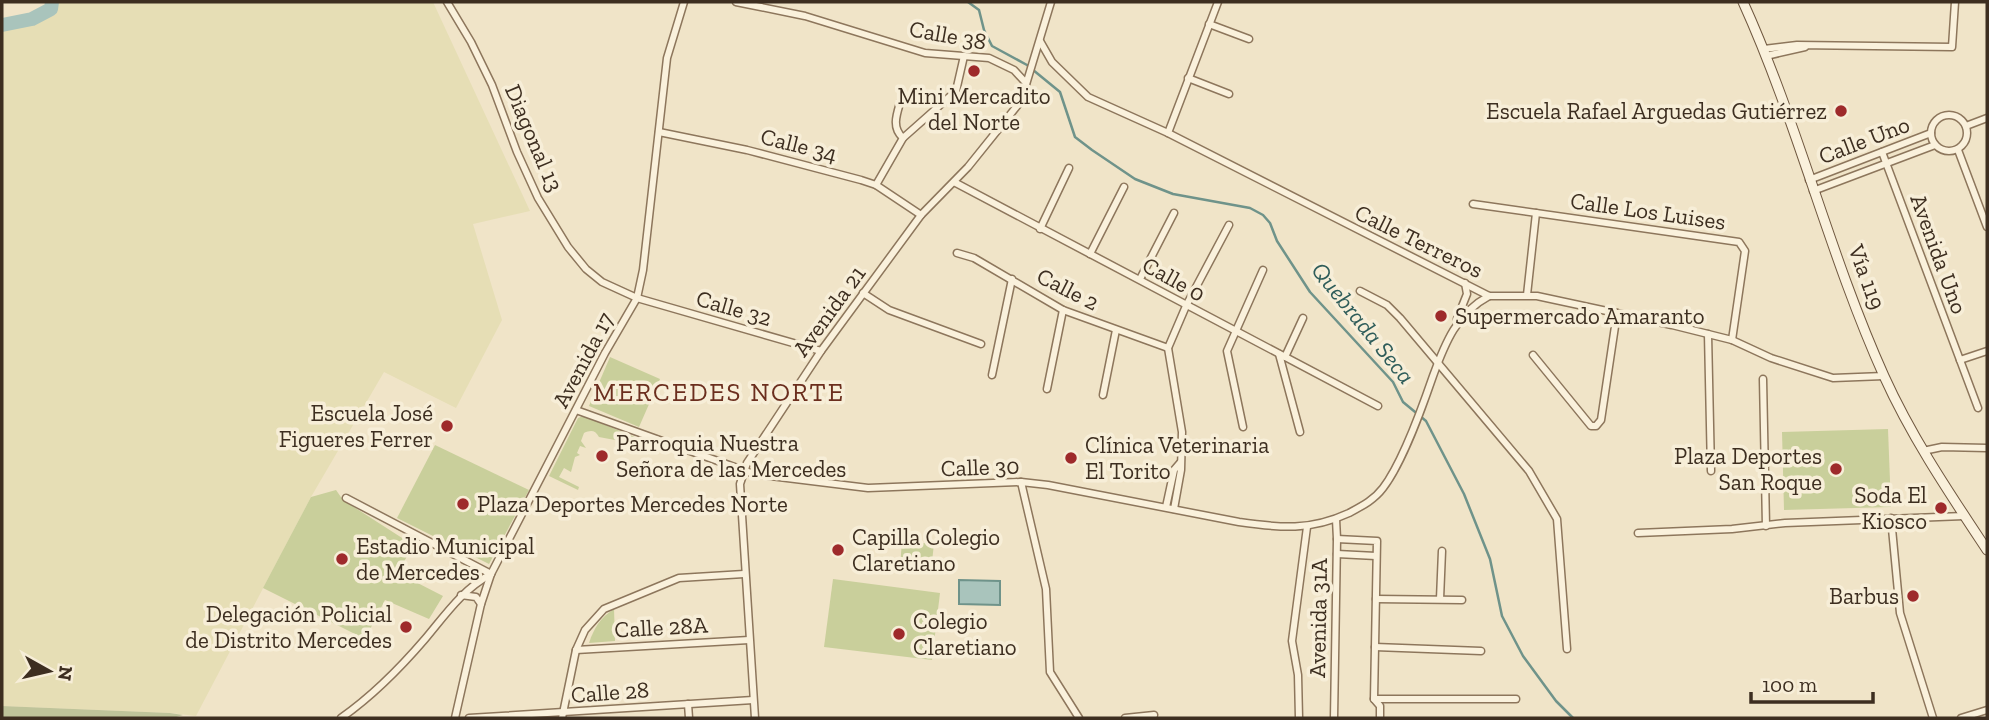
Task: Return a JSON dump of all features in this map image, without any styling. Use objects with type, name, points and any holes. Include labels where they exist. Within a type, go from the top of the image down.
[{"type":"main road","name":"Vía 119","points":[[1743,2],[1765,53],[1813,191],[1884,376],[1923,451],[1987,550]]},
{"type":"street","name":"Diagonal 13","points":[[447,2],[492,85],[517,152],[538,198],[568,247],[586,269],[602,282],[637,298]]},
{"type":"street","name":"Avenida 17","points":[[456,718],[481,604],[491,574],[637,298],[643,270],[667,58],[684,2]]},
{"type":"street","name":"Calle 38","points":[[736,2],[806,16],[925,53],[989,58],[1027,79]]},
{"type":"street","name":"Avenida 21","points":[[755,718],[744,574],[740,484],[743,472],[821,351],[921,215],[954,182],[1021,102],[1051,2]]},
{"type":"street","points":[[1168,133],[1218,2]]},
{"type":"street","points":[[1765,53],[1798,50],[1807,46],[1952,47],[1955,2]]},
{"type":"street","points":[[1209,24],[1249,39]]},
{"type":"street","name":"Calle Terreros","points":[[1040,41],[1052,62],[1088,97],[1168,133],[1489,296],[1527,295],[1708,334],[1732,340],[1771,358],[1833,379],[1884,376]]},
{"type":"street","points":[[876,186],[903,138],[918,128],[956,91],[964,56]]},
{"type":"street","points":[[1033,62],[1052,62]]},
{"type":"street","points":[[1188,78],[1229,94]]},
{"type":"street","points":[[900,103],[895,124],[898,134],[903,138]]},
{"type":"street","points":[[1948,115],[1959,118],[1966,126],[1965,142],[1958,149],[1946,151],[1935,145],[1931,133],[1934,123],[1948,115]]},
{"type":"street","points":[[1966,126],[1987,118]]},
{"type":"street","name":"Calle 34","points":[[659,132],[799,162],[876,186],[921,215]]},
{"type":"street","name":"Calle Uno","points":[[1809,180],[1931,133]]},
{"type":"street","name":"Calle Uno","points":[[1813,191],[1935,145]]},
{"type":"street","points":[[1958,149],[1987,227]]},
{"type":"street","name":"Avenida Uno","points":[[1882,152],[1978,408]]},
{"type":"street","points":[[1041,229],[1069,169]]},
{"type":"street","name":"Calle 0","points":[[954,182],[1378,406]]},
{"type":"street","points":[[1090,254],[1124,187]]},
{"type":"street","name":"Calle Los Luises","points":[[1473,204],[1739,242],[1745,251],[1732,340]]},
{"type":"street","points":[[1140,279],[1174,213]]},
{"type":"street","name":"Calle Los Luises","points":[[1527,295],[1536,213]]},
{"type":"street","points":[[1174,509],[1181,471],[1182,432],[1168,348],[1186,306],[1229,225]]},
{"type":"street","name":"Calle 2","points":[[957,253],[974,258],[1063,310],[1168,348]]},
{"type":"street","points":[[1243,427],[1227,351],[1263,271]]},
{"type":"street","points":[[992,375],[1012,279]]},
{"type":"street","points":[[1438,363],[1467,294],[1464,282]]},
{"type":"street","points":[[1360,291],[1387,305],[1438,363],[1529,471],[1557,519],[1567,649]]},
{"type":"street","points":[[863,293],[889,310],[981,344]]},
{"type":"street","points":[[1454,327],[1465,313],[1489,296]]},
{"type":"street","name":"Calle 32","points":[[637,298],[821,351]]},
{"type":"street","points":[[1047,388],[1063,310]]},
{"type":"street","points":[[1534,355],[1591,426],[1596,426],[1601,420],[1617,313]]},
{"type":"street","points":[[1300,432],[1282,355],[1303,318]]},
{"type":"street","points":[[1103,395],[1115,330]]},
{"type":"street","points":[[1708,334],[1711,471]]},
{"type":"street","points":[[1960,360],[1987,351]]},
{"type":"street","name":"Calle 30","points":[[576,410],[743,472],[868,488],[1021,482],[1267,526],[1307,527],[1336,519],[1363,506],[1382,489],[1422,410],[1438,363]]},
{"type":"street","points":[[1763,379],[1766,526]]},
{"type":"street","points":[[1923,451],[1942,447],[1987,448]]},
{"type":"street","points":[[1166,507],[1174,470],[1180,463]]},
{"type":"street","points":[[1021,482],[1046,589],[1050,672],[1079,718]]},
{"type":"street","points":[[341,718],[359,704],[424,640],[461,595],[491,574],[346,498]]},
{"type":"street","points":[[1638,533],[1964,516]]},
{"type":"street","points":[[1891,518],[1900,612],[1933,718]]},
{"type":"street","name":"Avenida 31A","points":[[1334,718],[1338,539],[1336,519]]},
{"type":"street","points":[[1299,718],[1298,675],[1292,641],[1307,527]]},
{"type":"street","points":[[1338,539],[1377,541],[1374,699],[1380,706],[1380,718]]},
{"type":"street","points":[[1440,599],[1441,551]]},
{"type":"street","points":[[1337,554],[1376,556]]},
{"type":"street","points":[[561,716],[576,650],[585,630],[596,616],[613,604],[679,578],[744,574]]},
{"type":"street","points":[[461,595],[476,597],[481,604]]},
{"type":"street","points":[[1376,599],[1462,600]]},
{"type":"street","name":"Calle 28A","points":[[576,650],[749,640]]},
{"type":"street","points":[[1375,647],[1481,651]]},
{"type":"street","points":[[1374,699],[1516,699]]},
{"type":"street","name":"Calle 28","points":[[469,718],[561,716],[754,700]]},
{"type":"street","points":[[688,704],[689,718]]},
{"type":"street","points":[[1961,718],[1987,710]]},
{"type":"street","points":[[1125,718],[1154,715]]},
{"type":"shaded area","points":[[58,2],[433,2],[530,211],[473,224],[502,320],[456,408],[384,372],[311,497],[196,716],[2,706],[2,30],[55,15]]},
{"type":"green space","points":[[610,357],[660,379],[639,427],[589,406]]},
{"type":"green space","points":[[583,416],[635,437],[630,447],[622,447],[620,441],[599,437],[593,431],[584,433],[581,441],[586,448],[580,446],[577,453],[580,455],[575,457],[571,472],[564,468],[559,477],[579,487],[578,490],[549,476],[578,418]]},
{"type":"green space","name":"Plaza Deportes San Roque","points":[[1888,429],[1891,507],[1784,510],[1782,432]]},
{"type":"green space","name":"Plaza Deportes Mercedes Norte","points":[[435,445],[529,490],[489,564],[397,518]]},
{"type":"green space","name":"Estadio Municipal de Mercedes","points":[[336,490],[343,500],[413,545],[398,573],[443,596],[429,619],[385,600],[365,639],[263,588],[311,497]]},
{"type":"green space","points":[[902,541],[934,544],[931,570],[900,567]]},
{"type":"green space","points":[[833,579],[940,593],[932,660],[824,647]]},
{"type":"green space","points":[[614,609],[615,641],[589,643],[598,624]]},
{"type":"green space","points":[[2,706],[183,715],[173,718],[2,718]]},
{"type":"water","points":[[959,580],[1000,581],[1000,605],[959,604]]},
{"type":"waterway","points":[[2,25],[32,19],[51,9],[52,2]]},
{"type":"waterway","name":"Quebrada Seca","points":[[968,2],[979,10],[992,46],[1027,65],[1060,92],[1075,137],[1092,150],[1135,179],[1173,194],[1250,208],[1263,215],[1270,223],[1277,241],[1310,292],[1393,382],[1403,402],[1426,421],[1464,494],[1490,559],[1502,616],[1523,656],[1556,701],[1573,718]]},
{"type":"place","name":"Mini Mercadito del Norte","points":[[974,71]]},
{"type":"place","name":"Escuela Rafael Arguedas Gutiérrez","points":[[1841,111]]},
{"type":"place","name":"Supermercado Amaranto","points":[[1441,316]]},
{"type":"place","name":"Escuela José Figueres Ferrer","points":[[447,426]]},
{"type":"place","name":"Parroquia Nuestra Señora de las Mercedes","points":[[602,456]]},
{"type":"place","name":"Clínica Veterinaria El Torito","points":[[1071,458]]},
{"type":"place","name":"Plaza Deportes San Roque","points":[[1836,469]]},
{"type":"place","name":"Plaza Deportes Mercedes Norte","points":[[463,504]]},
{"type":"place","name":"Soda El Kiosco","points":[[1941,508]]},
{"type":"place","name":"Capilla Colegio Claretiano","points":[[838,550]]},
{"type":"place","name":"Estadio Municipal de Mercedes","points":[[342,559]]},
{"type":"place","name":"Barbus","points":[[1913,596]]},
{"type":"place","name":"Delegación Policial de Distrito Mercedes","points":[[406,627]]},
{"type":"place","name":"Colegio Claretiano","points":[[899,634]]},
{"type":"district","name":"MERCEDES NORTE","points":[[719,392]]}]
